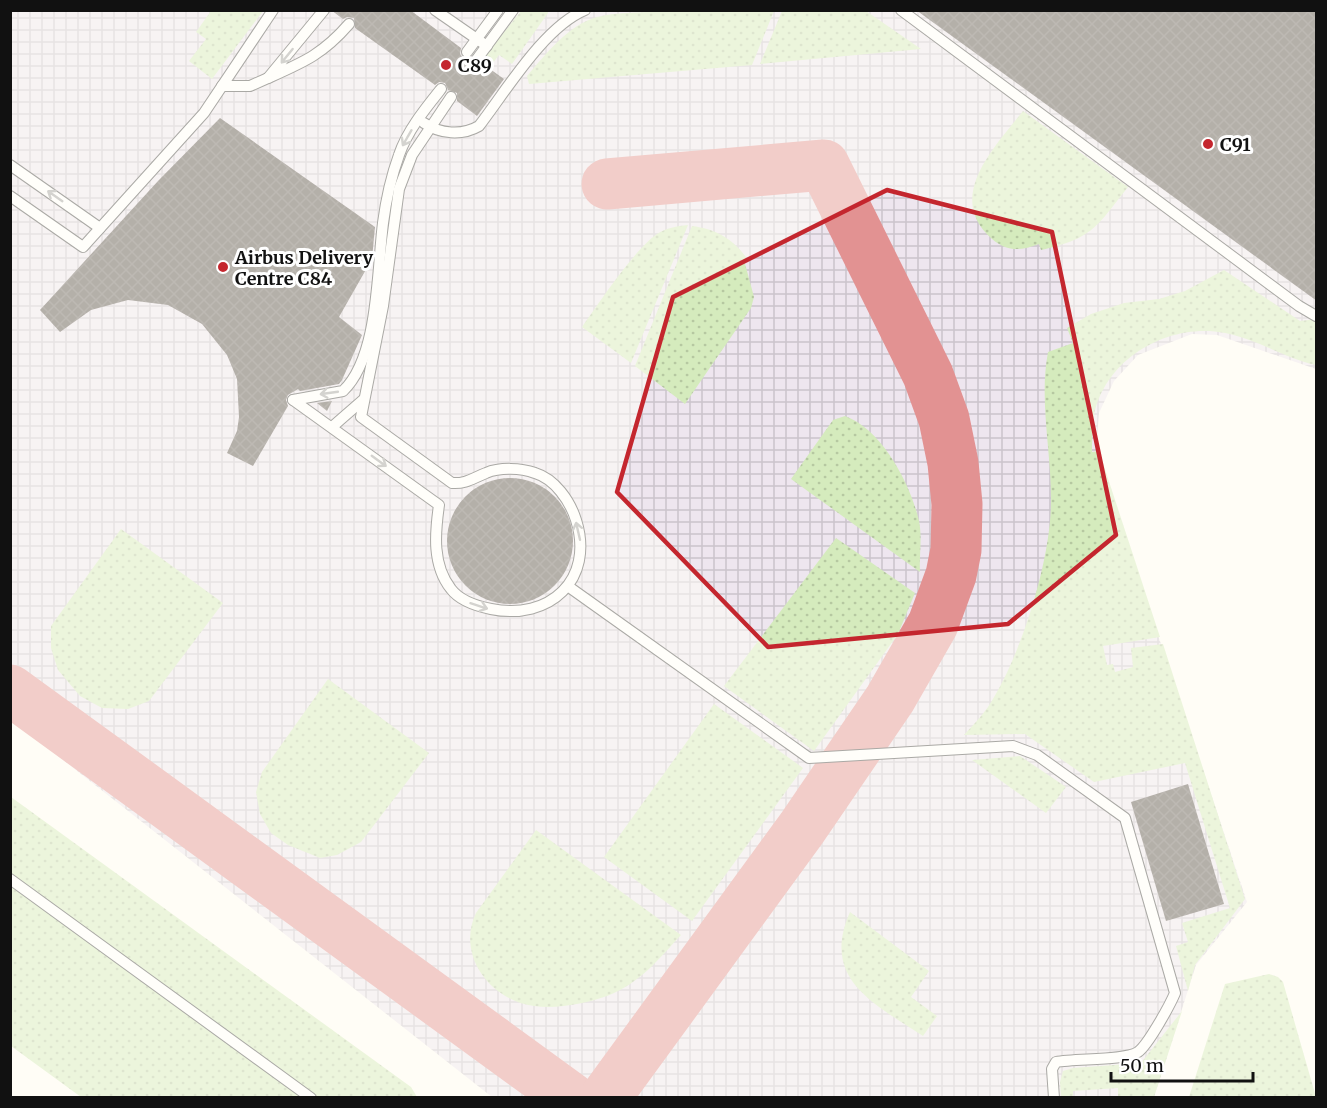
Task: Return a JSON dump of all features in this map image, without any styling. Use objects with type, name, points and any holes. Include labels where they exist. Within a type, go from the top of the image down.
[{"type":"lane","points":[[10,196],[83,247],[204,113],[273,10]]},
{"type":"lane","points":[[268,78],[324,10]]},
{"type":"lane","points":[[435,10],[487,46]]},
{"type":"lane","points":[[467,52],[498,10]]},
{"type":"lane","points":[[477,59],[513,10]]},
{"type":"lane","points":[[418,120],[429,127],[451,133],[470,132],[479,126],[554,30],[572,16],[585,10]]},
{"type":"lane","points":[[901,10],[1299,306],[1317,316]]},
{"type":"lane","points":[[222,86],[250,86],[315,56],[331,45],[349,24]]},
{"type":"lane","points":[[441,89],[418,120],[399,155],[389,191],[373,315],[362,364],[343,391],[293,400],[439,505],[435,542],[437,557],[451,589],[465,601],[499,611],[525,612],[541,607],[569,587],[579,562],[581,545],[572,508],[548,479],[535,473],[504,469],[488,472],[464,484],[452,483],[361,417],[382,306],[399,189],[412,155],[451,97]]},
{"type":"lane","points":[[10,165],[100,228]]},
{"type":"lane","points":[[332,427],[363,400]]},
{"type":"lane","points":[[569,587],[809,758],[1013,746],[1037,755],[1125,818],[1175,993],[1169,1008],[1139,1052],[1126,1056],[1056,1062],[1052,1069],[1054,1098]]},
{"type":"lane","points":[[10,879],[311,1098]]},
{"type":"highlighted area","points":[[887,190],[1052,232],[1116,535],[1008,624],[768,647],[617,492],[673,297]]},
{"type":"shaded area","points":[[10,11],[1316,11],[1316,369],[1217,335],[1192,334],[1138,355],[1114,381],[1099,413],[1096,449],[1247,902],[1196,965],[1154,1097],[492,1097],[11,719]]},
{"type":"green space","points":[[211,11],[263,11],[212,79],[189,61],[206,39],[196,32]]},
{"type":"green space","points":[[521,11],[548,11],[548,13],[512,64],[499,55],[489,68],[480,62]]},
{"type":"green space","points":[[774,11],[752,65],[529,84],[527,76],[550,50],[567,33],[586,21],[617,14]]},
{"type":"green space","points":[[782,11],[866,11],[921,49],[760,64]]},
{"type":"green space","points":[[1023,111],[1128,187],[1092,229],[1072,241],[1041,250],[1039,244],[1014,249],[998,243],[978,223],[973,206],[973,190],[979,173],[988,156]]},
{"type":"green space","points":[[688,225],[631,363],[582,327],[617,278],[648,242],[664,230]]},
{"type":"green space","points":[[692,226],[722,235],[741,250],[746,257],[744,260],[754,297],[751,308],[685,404],[635,366]]},
{"type":"green space","points":[[1224,270],[1300,321],[1316,319],[1316,365],[1225,333],[1204,331],[1183,333],[1163,339],[1143,348],[1112,376],[1101,394],[1094,415],[1092,434],[1092,452],[1099,451],[1160,637],[1103,646],[1107,665],[1113,664],[1115,672],[1133,667],[1131,648],[1163,644],[1245,899],[1195,965],[1188,991],[1176,946],[1188,942],[1182,923],[1230,908],[1185,763],[1094,782],[1025,734],[964,735],[985,711],[1012,662],[1023,635],[1040,577],[1050,522],[1051,498],[1045,406],[1048,352],[1073,343],[1067,328],[1091,314],[1124,303],[1159,299],[1185,291]]},
{"type":"green space","points":[[845,416],[870,432],[882,444],[908,488],[914,503],[921,537],[920,572],[791,479],[833,420]]},
{"type":"green space","points":[[121,529],[223,603],[149,701],[128,709],[102,708],[80,696],[58,670],[51,648],[51,626]]},
{"type":"green space","points":[[836,538],[915,593],[898,634],[814,751],[724,686]]},
{"type":"green space","points":[[328,679],[429,753],[361,842],[337,855],[320,858],[288,845],[271,833],[260,814],[256,792],[262,772]]},
{"type":"green space","points":[[714,704],[803,768],[692,921],[604,857]]},
{"type":"green space","points":[[1020,756],[1066,787],[1046,813],[972,760]]},
{"type":"green space","points":[[11,797],[411,1087],[417,1097],[81,1097],[11,1046]]},
{"type":"green space","points":[[536,830],[681,935],[639,978],[619,991],[580,1003],[552,1007],[534,1006],[504,995],[481,973],[470,944],[471,929],[476,913]]},
{"type":"green space","points":[[850,912],[929,971],[911,997],[937,1016],[923,1036],[871,1001],[847,973],[842,956],[843,936]]},
{"type":"green space","points":[[1269,974],[1278,977],[1283,982],[1316,1097],[1189,1097],[1225,984]]},
{"type":"green space","points":[[1182,1011],[1154,1097],[1118,1097],[1118,1088],[1073,1091],[1073,1097],[1061,1097],[1060,1082],[1063,1071],[1073,1068],[1141,1063]]},
{"type":"building","name":"C89","points":[[331,10],[410,10],[461,48],[460,54],[463,58],[470,59],[476,66],[483,64],[504,79],[477,116],[457,101],[457,93],[448,90],[445,83],[439,82],[435,85],[355,28],[354,18],[343,19]]},
{"type":"building","name":"C91","points":[[916,10],[1317,10],[1317,301],[989,63]]},
{"type":"building","name":"Airbus Delivery Centre C84","points":[[220,118],[375,227],[372,259],[339,317],[362,335],[342,380],[339,384],[300,391],[298,389],[288,395],[286,400],[288,406],[253,466],[227,453],[237,431],[239,417],[237,379],[227,355],[202,324],[168,305],[128,300],[91,310],[60,332],[40,310],[158,181]]},
{"type":"building","points":[[332,401],[327,411],[317,403]]},
{"type":"building","points":[[510,478],[534,483],[555,496],[568,517],[573,541],[568,565],[555,586],[534,599],[510,604],[486,599],[465,586],[452,565],[447,541],[452,517],[465,496],[486,483]]},
{"type":"building","points":[[1188,784],[1224,904],[1166,921],[1131,802]]},
{"type":"taxiway","points":[[605,1098],[802,828],[890,699],[933,624],[951,575],[956,550],[957,504],[953,463],[944,419],[928,375],[824,165],[607,184]]},
{"type":"taxiway","points":[[10,690],[571,1098]]},
{"type":"place","name":"C89","points":[[446,65]]},
{"type":"place","name":"C91","points":[[1208,144]]},
{"type":"place","name":"Airbus Delivery Centre C84","points":[[223,267]]}]
